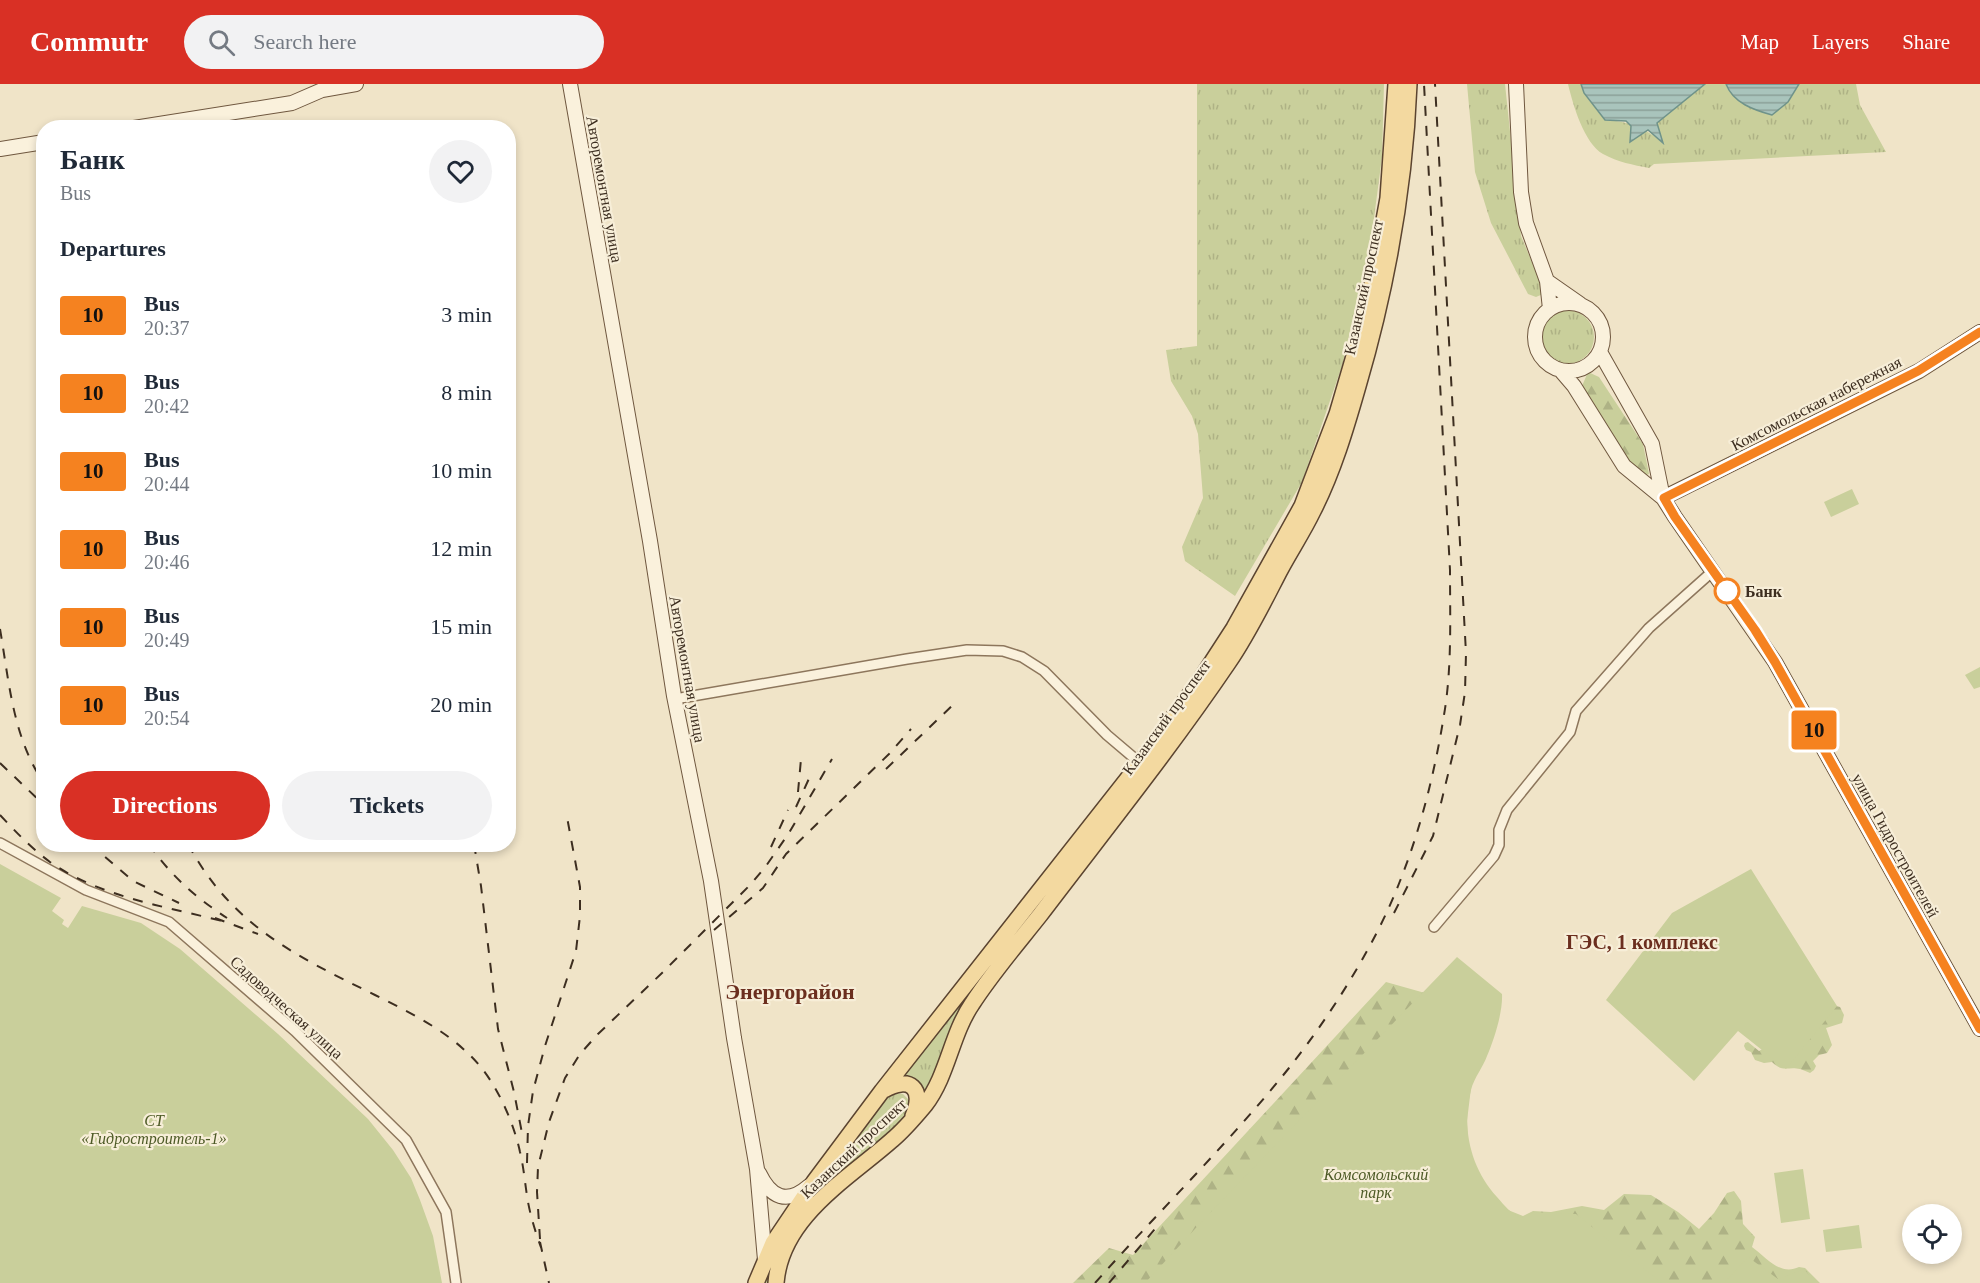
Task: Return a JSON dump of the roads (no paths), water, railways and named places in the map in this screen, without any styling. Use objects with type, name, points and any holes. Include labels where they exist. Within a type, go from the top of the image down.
[{"type":"main road","name":"Казанский проспект","points":[[1224,658],[1302,506],[1337,414],[1354,356],[1383,232],[1394,137],[1396,84]]},
{"type":"main road","name":"Казанский проспект","points":[[776,1283],[787,1248],[806,1216],[825,1195],[893,1139],[937,1087],[971,1005],[1224,658],[1247,634],[1313,511],[1349,418],[1366,360],[1400,199],[1409,84]]},
{"type":"main road","name":"Казанский проспект","points":[[756,1283],[780,1231],[882,1091],[1140,763],[1204,686]]},
{"type":"main road","points":[[882,1091],[896,1083],[913,1086],[918,1104],[910,1121]]},
{"type":"street","points":[[185,120],[292,103],[322,90],[356,84]]},
{"type":"street","name":"Авторемонтная улица","points":[[570,84],[650,541],[675,699],[711,880],[734,1038],[757,1168],[765,1260]]},
{"type":"street","points":[[1516,84],[1521,192],[1526,223],[1547,281],[1550,309]]},
{"type":"street","points":[[0,148],[36,143]]},
{"type":"street","points":[[1547,281],[1589,310],[1601,326],[1603,337],[1600,352],[1594,361],[1578,370],[1562,372]]},
{"type":"street","points":[[1589,310],[1568,303],[1550,309],[1537,324],[1536,345],[1545,361],[1562,372],[1574,386],[1624,466],[1664,498]]},
{"type":"street","name":"Комсомольская набережная","points":[[1664,498],[1918,371],[1980,332]]},
{"type":"street","points":[[1600,352],[1652,444],[1664,498]]},
{"type":"street","points":[[1658,473],[1672,483],[1690,484]]},
{"type":"street","name":"улица Гидростроителей","points":[[1664,498],[1775,662],[1974,1006],[1980,1029]]},
{"type":"street","points":[[1434,927],[1494,856],[1499,845],[1499,830],[1507,810],[1570,732],[1576,711],[1649,628],[1713,571]]},
{"type":"street","points":[[675,699],[967,650],[1003,651],[1022,657],[1044,671],[1107,735],[1140,763]]},
{"type":"street","name":"Садоводческая улица","points":[[0,843],[86,890],[169,922],[296,1031],[406,1140],[446,1212],[456,1283]]},
{"type":"street","points":[[757,1168],[764,1183],[771,1192],[778,1196],[788,1197],[799,1194],[814,1182]]},
{"type":"water","points":[[1581,84],[1705,84],[1657,123],[1663,143],[1648,130],[1630,142],[1631,126],[1626,121],[1605,120],[1584,93]]},
{"type":"water","points":[[1726,84],[1799,84],[1788,102],[1772,115],[1739,101],[1729,91]]},
{"type":"railway","points":[[1095,1283],[1266,1096],[1321,1025],[1365,954],[1390,905],[1408,861],[1427,799],[1447,697],[1450,570],[1424,84]]},
{"type":"railway","points":[[1394,913],[1433,836],[1460,725],[1465,692],[1466,653],[1435,84]]},
{"type":"railway","points":[[0,629],[19,729],[25,748],[36,769]]},
{"type":"railway","points":[[886,769],[957,701]]},
{"type":"railway","points":[[714,930],[763,888],[786,854],[889,754],[911,729]]},
{"type":"railway","points":[[798,792],[801,759]]},
{"type":"railway","points":[[540,1239],[538,1167],[549,1122],[565,1078],[580,1054],[598,1034],[751,884],[789,833],[832,759]]},
{"type":"railway","points":[[0,763],[36,797]]},
{"type":"railway","points":[[796,807],[812,772]]},
{"type":"railway","points":[[771,847],[788,810]]},
{"type":"railway","points":[[0,815],[36,850]]},
{"type":"railway","points":[[527,1163],[528,1126],[533,1091],[576,951],[580,916],[580,887],[567,817]]},
{"type":"railway","points":[[38,852],[69,874],[111,892],[222,921]]},
{"type":"railway","points":[[99,852],[133,881],[179,903]]},
{"type":"railway","points":[[155,852],[184,885],[227,918]]},
{"type":"railway","points":[[193,852],[225,897],[268,936],[293,952],[431,1025],[469,1054],[480,1066],[505,1107],[514,1130],[528,1202],[542,1250]]},
{"type":"railway","points":[[475,852],[498,1029],[522,1133]]},
{"type":"railway","points":[[215,918],[258,934]]},
{"type":"railway","points":[[1109,1283],[1160,1223]]},
{"type":"railway","points":[[540,1242],[549,1283]]},
{"type":"place","name":"Банк","points":[[1727,591]]},
{"type":"district","name":"ГЭС, 1 комплекс","points":[[1642,942]]},
{"type":"district","name":"Энергорайон","points":[[790,991]]},
{"type":"park label","name":"СТ «Гидростроитель-1»","points":[[154,1129]]},
{"type":"park label","name":"Комсомольский парк","points":[[1376,1183]]}]
